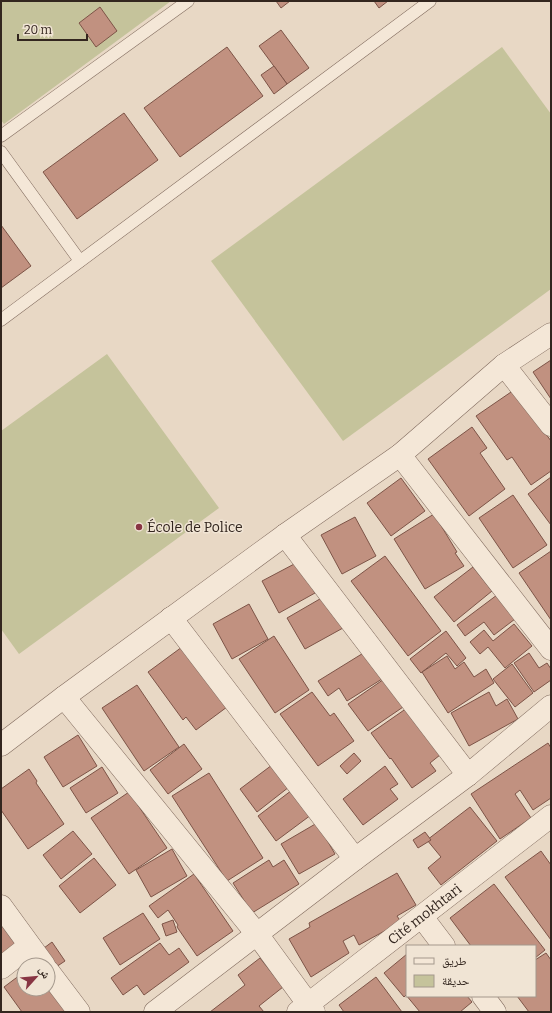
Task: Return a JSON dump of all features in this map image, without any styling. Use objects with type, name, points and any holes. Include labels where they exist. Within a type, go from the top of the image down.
[{"type":"street","points":[[1,745],[285,535],[400,455],[504,366],[551,334]]},
{"type":"street","points":[[504,366],[551,425]]},
{"type":"street","points":[[400,455],[551,649]]},
{"type":"street","points":[[285,535],[468,775]]},
{"type":"street","points":[[171,618],[355,859]]},
{"type":"street","points":[[64,697],[257,934],[307,1009]]},
{"type":"street","points":[[156,1012],[355,859],[468,775],[551,706]]},
{"type":"street","name":"Cité mokhtari","points":[[307,1009],[422,917],[548,826]]},
{"type":"street","points":[[1,906],[38,957]]},
{"type":"street","points":[[422,917],[443,945]]},
{"type":"street","points":[[1,968],[29,946]]},
{"type":"street","points":[[56,981],[80,1012]]},
{"type":"street","points":[[484,997],[495,1012]]},
{"type":"lane","points":[[1,136],[188,1]]},
{"type":"lane","points":[[1,320],[430,1]]},
{"type":"lane","points":[[1,152],[80,261]]},
{"type":"green space","points":[[1,1],[171,1],[4,124],[1,120]]},
{"type":"green space","points":[[502,47],[551,114],[551,289],[343,441],[211,261]]},
{"type":"green space","points":[[107,354],[219,508],[19,654],[1,629],[1,431]]},
{"type":"building","points":[[276,1],[290,1],[281,8]]},
{"type":"building","points":[[374,1],[388,1],[379,8]]},
{"type":"building","points":[[100,7],[117,31],[96,47],[79,23]]},
{"type":"building","points":[[281,30],[309,68],[287,84],[259,46]]},
{"type":"building","points":[[227,47],[263,96],[180,157],[144,108]]},
{"type":"building","points":[[274,66],[287,84],[274,94],[261,75]]},
{"type":"building","points":[[124,113],[158,160],[77,219],[43,172]]},
{"type":"building","points":[[1,225],[31,266],[1,288]]},
{"type":"building","points":[[551,360],[551,399],[533,372]]},
{"type":"building","points":[[514,390],[551,441],[551,471],[531,485],[512,457],[507,460],[476,416]]},
{"type":"building","points":[[472,427],[487,448],[480,453],[505,489],[469,516],[428,459]]},
{"type":"building","points":[[551,477],[551,525],[528,494]]},
{"type":"building","points":[[401,478],[425,511],[391,536],[367,503]]},
{"type":"building","points":[[513,495],[547,545],[513,568],[479,518]]},
{"type":"building","points":[[434,514],[457,552],[455,553],[464,566],[425,589],[394,539]]},
{"type":"building","points":[[355,517],[376,556],[342,574],[321,535]]},
{"type":"building","points":[[551,551],[551,620],[519,573]]},
{"type":"building","points":[[385,556],[441,631],[408,656],[351,581]]},
{"type":"building","points":[[298,562],[315,593],[279,613],[262,581]]},
{"type":"building","points":[[473,567],[492,591],[454,622],[434,597]]},
{"type":"building","points":[[497,595],[515,619],[494,635],[484,622],[465,636],[457,625]]},
{"type":"building","points":[[325,596],[343,628],[305,649],[287,618]]},
{"type":"building","points":[[249,604],[268,639],[232,659],[213,624]]},
{"type":"building","points":[[514,624],[532,646],[505,668],[488,647],[480,654],[470,642],[484,630],[493,641]]},
{"type":"building","points":[[446,631],[466,658],[457,666],[446,653],[421,673],[410,659]]},
{"type":"building","points":[[274,636],[309,690],[275,713],[239,659]]},
{"type":"building","points":[[182,647],[227,707],[196,730],[186,717],[183,720],[148,672]]},
{"type":"building","points":[[365,652],[382,679],[347,701],[339,688],[328,696],[318,681]]},
{"type":"building","points":[[529,653],[539,668],[547,663],[551,669],[551,680],[534,692],[514,663]]},
{"type":"building","points":[[447,656],[455,669],[464,662],[474,677],[486,669],[494,683],[448,713],[422,672]]},
{"type":"building","points":[[512,664],[533,693],[515,707],[493,679]]},
{"type":"building","points":[[387,677],[406,705],[368,731],[348,704]]},
{"type":"building","points":[[137,685],[179,747],[144,771],[102,708]]},
{"type":"building","points":[[312,692],[330,716],[334,713],[354,741],[318,766],[280,714]]},
{"type":"building","points":[[489,692],[496,706],[507,699],[518,719],[469,746],[451,713]]},
{"type":"building","points":[[407,708],[440,755],[430,763],[436,771],[412,788],[371,733]]},
{"type":"building","points":[[78,735],[97,766],[63,787],[44,757]]},
{"type":"building","points":[[548,743],[551,748],[551,798],[533,810],[520,790],[515,794],[531,818],[500,839],[471,794]]},
{"type":"building","points":[[184,744],[202,769],[168,794],[150,770]]},
{"type":"building","points":[[354,753],[361,761],[347,774],[340,766]]},
{"type":"building","points":[[272,765],[289,787],[257,812],[240,789]]},
{"type":"building","points":[[385,766],[398,784],[390,789],[398,799],[363,825],[343,799]]},
{"type":"building","points":[[102,767],[118,793],[86,813],[70,788]]},
{"type":"building","points":[[29,769],[37,781],[36,783],[64,824],[28,849],[1,810],[1,789]]},
{"type":"building","points":[[209,773],[263,858],[227,881],[172,796]]},
{"type":"building","points":[[296,787],[315,812],[276,841],[258,816]]},
{"type":"building","points":[[129,792],[167,848],[129,874],[91,818]]},
{"type":"building","points":[[470,807],[497,841],[441,885],[428,868],[441,857],[427,840]]},
{"type":"building","points":[[317,823],[335,854],[299,874],[281,844]]},
{"type":"building","points":[[73,831],[92,854],[61,879],[43,855]]},
{"type":"building","points":[[425,832],[431,840],[418,848],[413,840]]},
{"type":"building","points":[[172,849],[187,876],[151,897],[136,870]]},
{"type":"building","points":[[541,851],[551,865],[551,940],[505,877]]},
{"type":"building","points":[[94,858],[116,885],[80,913],[59,886]]},
{"type":"building","points":[[269,860],[273,867],[284,860],[299,884],[252,913],[233,883]]},
{"type":"building","points":[[397,873],[416,905],[397,916],[401,922],[359,945],[354,935],[343,941],[349,953],[311,977],[289,939],[310,927],[309,923]]},
{"type":"building","points":[[194,874],[233,931],[197,956],[177,927],[178,925],[168,910],[158,918],[149,906]]},
{"type":"building","points":[[494,884],[545,950],[536,957],[536,945],[470,945],[450,918]]},
{"type":"building","points":[[143,913],[160,939],[120,965],[103,938]]},
{"type":"building","points":[[173,920],[177,932],[166,936],[162,924]]},
{"type":"building","points":[[1,922],[18,942],[1,957]]},
{"type":"building","points":[[52,942],[65,961],[56,967],[56,957],[44,957],[40,951]]},
{"type":"building","points":[[160,943],[169,955],[179,948],[189,962],[144,995],[137,985],[123,995],[111,978]]},
{"type":"building","points":[[546,953],[551,960],[551,1012],[529,1012],[518,997],[536,997],[536,959]]},
{"type":"building","points":[[406,955],[406,995],[404,997],[384,973]]},
{"type":"building","points":[[260,958],[283,987],[259,1006],[264,1012],[210,1012],[245,985],[238,975]]},
{"type":"building","points":[[376,977],[402,1012],[344,1012],[339,1005]]},
{"type":"building","points":[[16,978],[16,997],[56,997],[70,1012],[22,1012],[4,987]]},
{"type":"building","points":[[408,997],[468,997],[472,1002],[460,1012],[420,1012]]},
{"type":"place","name":"École de Police","points":[[139,527]]}]
